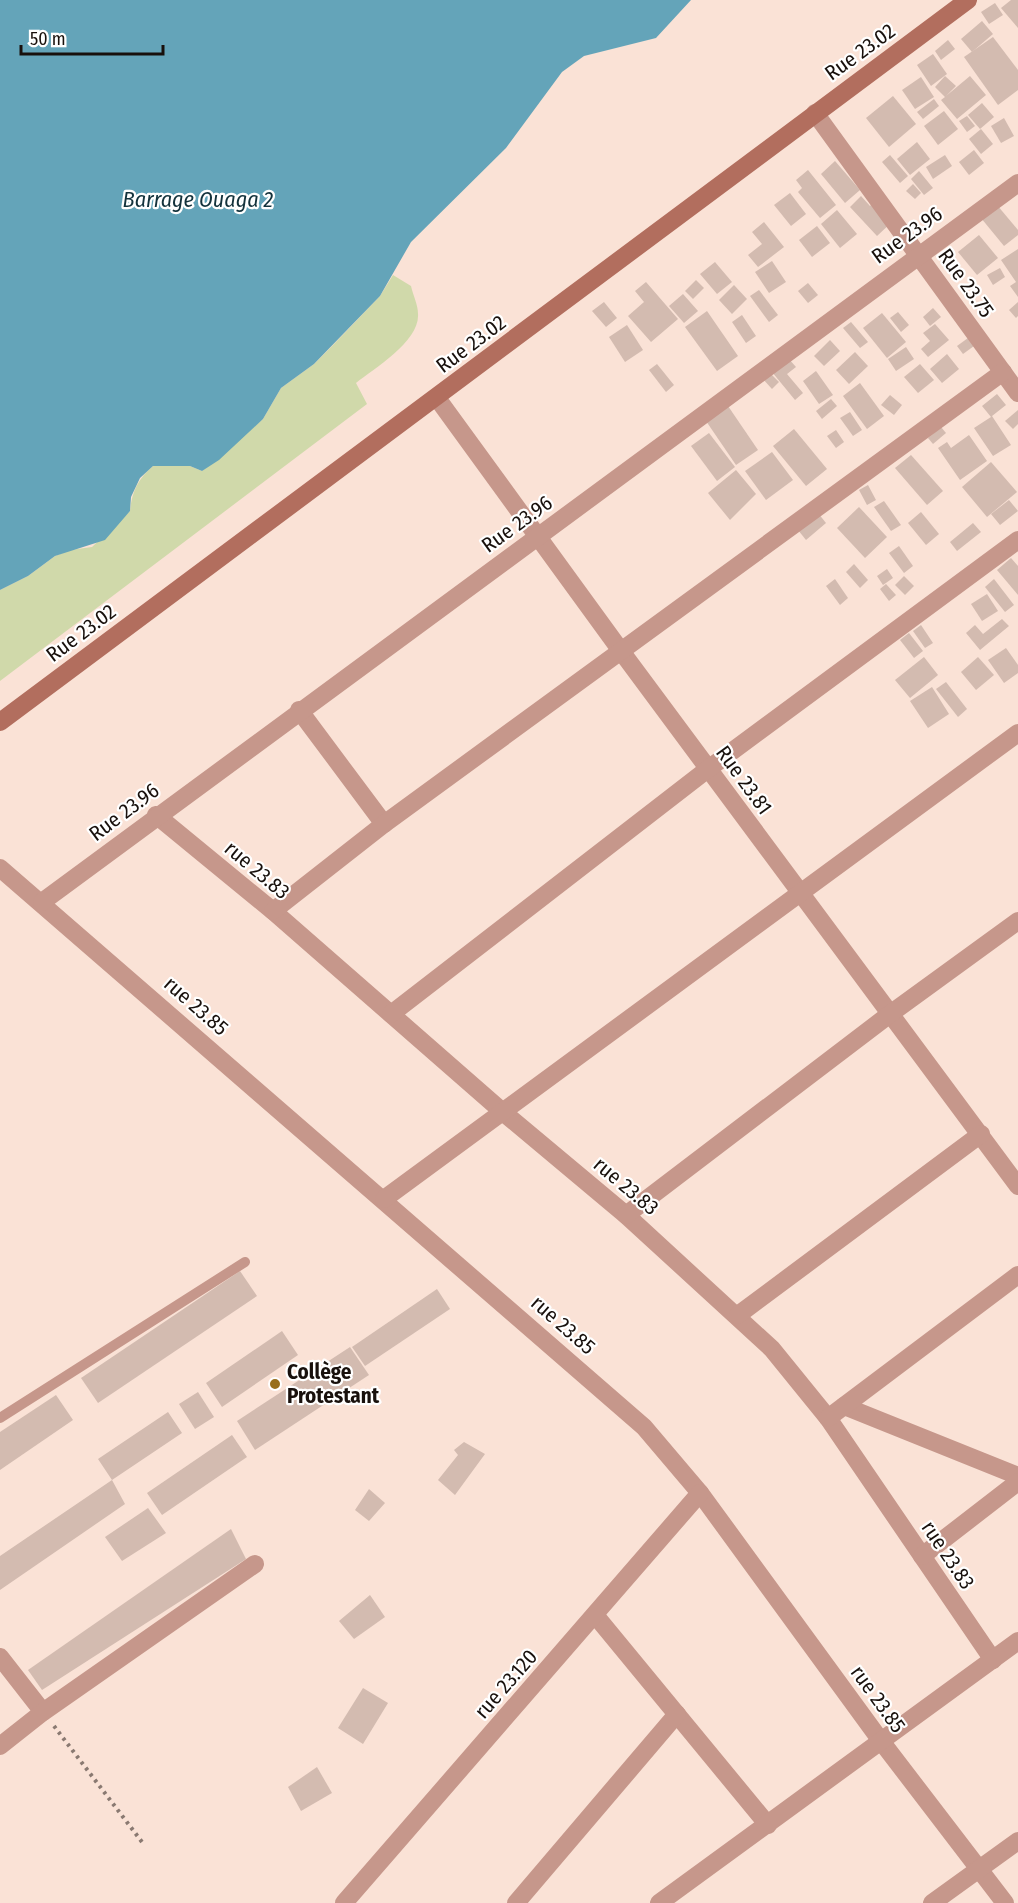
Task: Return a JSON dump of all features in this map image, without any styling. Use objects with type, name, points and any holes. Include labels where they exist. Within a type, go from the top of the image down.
[{"type":"street","name":"Rue 23.02","points":[[0,722],[968,0]]},
{"type":"street","name":"Rue 23.75","points":[[815,113],[1018,393]]},
{"type":"street","name":"Rue 23.96","points":[[42,902],[299,710],[1018,183]]},
{"type":"street","points":[[273,911],[384,824],[1002,372]]},
{"type":"street","name":"Rue 23.81","points":[[437,398],[708,769],[1018,1186]]},
{"type":"street","points":[[391,1014],[708,769],[1018,540]]},
{"type":"street","points":[[299,710],[384,824]]},
{"type":"street","points":[[384,1199],[1018,733]]},
{"type":"street","name":"rue 23.83","points":[[156,816],[273,911],[504,1113],[626,1215],[738,1315],[796,1377],[828,1418],[993,1660]]},
{"type":"street","name":"rue 23.85","points":[[0,868],[632,1415],[700,1493],[881,1741],[1005,1903]]},
{"type":"street","points":[[626,1215],[890,1014],[1018,922]]},
{"type":"street","points":[[738,1315],[981,1134]]},
{"type":"street","points":[[828,1418],[1018,1275]]},
{"type":"street","points":[[844,1406],[1018,1476]]},
{"type":"street","points":[[922,1556],[1018,1482]]},
{"type":"street","name":"rue 23.120","points":[[344,1903],[700,1493]]},
{"type":"street","points":[[0,1746],[43,1712],[255,1564]]},
{"type":"street","points":[[595,1615],[768,1825]]},
{"type":"street","points":[[659,1903],[1018,1641]]},
{"type":"street","points":[[0,1658],[43,1712]]},
{"type":"street","points":[[516,1903],[677,1714]]},
{"type":"street","points":[[932,1903],[1018,1841]]},
{"type":"lane","points":[[0,1418],[245,1262]]},
{"type":"path","points":[[43,1712],[142,1842]]},
{"type":"green space","points":[[393,275],[411,286],[418,311],[417,324],[412,334],[395,353],[356,383],[367,404],[0,681],[0,590],[28,576],[55,556],[70,550],[92,547],[130,511],[132,497],[137,486],[153,466],[190,466],[202,471],[263,419],[281,388],[314,364],[333,345],[380,296]]},
{"type":"water","name":"Barrage Ouaga 2","points":[[0,0],[691,0],[656,38],[584,56],[562,72],[506,148],[411,242],[380,296],[314,364],[281,388],[263,419],[219,460],[202,471],[190,466],[153,466],[140,478],[131,497],[130,511],[105,540],[55,556],[28,576],[0,590]]},
{"type":"building","points":[[1011,0],[1018,0],[1018,28],[1001,8]]},
{"type":"building","points":[[995,3],[1003,15],[989,24],[981,12]]},
{"type":"building","points":[[982,21],[993,34],[972,52],[961,39]]},
{"type":"building","points":[[993,37],[1018,70],[1018,90],[998,105],[964,57]]},
{"type":"building","points":[[948,40],[955,49],[941,60],[935,51]]},
{"type":"building","points":[[933,54],[947,74],[931,86],[917,65]]},
{"type":"building","points":[[945,76],[956,86],[946,96],[970,76],[986,95],[957,119],[941,100],[945,97],[935,87]]},
{"type":"building","points":[[921,77],[934,97],[915,109],[902,90]]},
{"type":"building","points":[[893,96],[916,124],[889,147],[866,118]]},
{"type":"building","points":[[934,99],[939,106],[923,119],[917,112]]},
{"type":"building","points":[[982,103],[994,117],[980,129],[968,115]]},
{"type":"building","points":[[944,111],[958,129],[938,145],[924,126]]},
{"type":"building","points":[[967,116],[975,126],[967,132],[959,121]]},
{"type":"building","points":[[1004,118],[1014,136],[1001,143],[991,126]]},
{"type":"building","points":[[981,129],[993,144],[981,154],[969,139]]},
{"type":"building","points":[[917,142],[930,159],[910,175],[897,159]]},
{"type":"building","points":[[974,150],[984,163],[969,175],[959,162]]},
{"type":"building","points":[[890,155],[908,176],[900,183],[882,162]]},
{"type":"building","points":[[945,155],[952,166],[933,179],[926,167]]},
{"type":"building","points":[[835,161],[860,190],[845,203],[821,174]]},
{"type":"building","points":[[808,170],[836,205],[820,218],[798,192],[802,188],[796,180]]},
{"type":"building","points":[[919,171],[933,188],[924,195],[911,179]]},
{"type":"building","points":[[913,184],[921,193],[915,199],[906,191]]},
{"type":"building","points":[[790,193],[806,214],[791,226],[774,205]]},
{"type":"building","points":[[861,196],[870,206],[874,202],[893,221],[877,236],[850,207]]},
{"type":"building","points":[[997,205],[1018,230],[1018,235],[1004,246],[981,218]]},
{"type":"building","points":[[837,210],[857,234],[840,248],[821,224]]},
{"type":"building","points":[[764,222],[784,247],[758,267],[748,255],[762,244],[752,232]]},
{"type":"building","points":[[817,226],[830,243],[812,257],[799,240]]},
{"type":"building","points":[[979,235],[998,258],[977,275],[958,252]]},
{"type":"building","points":[[1018,249],[1018,297],[1010,286],[1016,282],[1001,260]]},
{"type":"building","points":[[772,261],[786,282],[769,293],[755,272]]},
{"type":"building","points":[[715,262],[732,282],[717,294],[700,274]]},
{"type":"building","points":[[1000,268],[1005,277],[993,285],[987,275]]},
{"type":"building","points":[[696,280],[704,288],[693,299],[685,291]]},
{"type":"building","points":[[646,282],[678,319],[651,342],[628,316],[644,302],[635,291]]},
{"type":"building","points":[[808,283],[818,295],[808,303],[798,291]]},
{"type":"building","points":[[734,285],[747,299],[732,314],[719,300]]},
{"type":"building","points":[[759,290],[778,315],[769,322],[750,296]]},
{"type":"building","points":[[683,294],[698,311],[684,323],[669,306]]},
{"type":"building","points":[[604,302],[617,318],[606,327],[592,311]]},
{"type":"building","points":[[1018,302],[1018,316],[1016,318],[1009,310]]},
{"type":"building","points":[[933,308],[941,317],[930,326],[923,317]]},
{"type":"building","points":[[707,311],[738,356],[717,371],[685,327]]},
{"type":"building","points":[[898,312],[909,325],[901,332],[890,318]]},
{"type":"building","points":[[882,313],[906,342],[887,358],[863,328]]},
{"type":"building","points":[[742,315],[756,336],[746,343],[732,322]]},
{"type":"building","points":[[851,322],[868,342],[860,348],[843,328]]},
{"type":"building","points":[[935,324],[949,340],[928,357],[921,349],[930,341],[923,333]]},
{"type":"building","points":[[627,325],[643,350],[625,362],[609,337]]},
{"type":"building","points":[[968,338],[974,346],[963,354],[957,346]]},
{"type":"building","points":[[830,340],[840,351],[824,366],[814,356]]},
{"type":"building","points":[[906,347],[914,359],[896,371],[888,359]]},
{"type":"building","points":[[855,352],[868,366],[849,384],[836,370]]},
{"type":"building","points":[[947,354],[959,369],[942,383],[930,369]]},
{"type":"building","points":[[788,358],[796,367],[787,374],[803,393],[795,400],[772,372]]},
{"type":"building","points":[[657,364],[674,385],[666,392],[649,370]]},
{"type":"building","points":[[920,364],[934,380],[918,393],[904,377]]},
{"type":"building","points":[[768,371],[779,382],[772,389],[761,377]]},
{"type":"building","points":[[816,371],[833,395],[819,404],[803,381]]},
{"type":"building","points":[[860,383],[884,416],[867,429],[843,396]]},
{"type":"building","points":[[997,394],[1006,405],[992,416],[1011,445],[993,456],[974,428],[991,417],[982,406]]},
{"type":"building","points":[[890,395],[902,405],[894,415],[881,405]]},
{"type":"building","points":[[831,399],[837,406],[822,419],[816,411]]},
{"type":"building","points":[[728,406],[758,450],[736,465],[706,421]]},
{"type":"building","points":[[1018,410],[1018,424],[1013,429],[1005,421]]},
{"type":"building","points":[[850,412],[862,430],[853,436],[840,418]]},
{"type":"building","points":[[941,427],[946,433],[933,444],[928,438]]},
{"type":"building","points":[[794,429],[827,469],[806,486],[773,446]]},
{"type":"building","points":[[836,430],[844,442],[836,448],[827,436]]},
{"type":"building","points":[[709,433],[735,467],[717,481],[691,446]]},
{"type":"building","points":[[969,435],[987,461],[960,480],[938,448],[947,442],[951,448]]},
{"type":"building","points":[[772,452],[793,480],[766,500],[745,471]]},
{"type":"building","points":[[911,455],[943,491],[927,505],[895,468]]},
{"type":"building","points":[[991,462],[1017,492],[987,517],[962,487]]},
{"type":"building","points":[[736,470],[756,494],[730,520],[708,493]]},
{"type":"building","points":[[868,485],[876,500],[867,505],[859,490]]},
{"type":"building","points":[[1009,500],[1018,511],[1000,525],[991,514]]},
{"type":"building","points":[[884,501],[901,525],[891,531],[874,507]]},
{"type":"building","points":[[859,507],[887,537],[865,558],[837,528]]},
{"type":"building","points":[[921,512],[939,534],[926,545],[908,523]]},
{"type":"building","points":[[818,513],[826,523],[806,540],[798,530]]},
{"type":"building","points":[[973,523],[981,532],[957,551],[950,542]]},
{"type":"building","points":[[899,546],[913,566],[904,573],[889,553]]},
{"type":"building","points":[[1011,558],[1018,566],[1018,595],[997,570]]},
{"type":"building","points":[[854,564],[868,580],[860,588],[846,572]]},
{"type":"building","points":[[887,569],[893,578],[883,585],[877,576]]},
{"type":"building","points":[[904,576],[914,586],[905,595],[895,585]]},
{"type":"building","points":[[835,579],[848,598],[840,605],[826,586]]},
{"type":"building","points":[[994,579],[1014,605],[1005,612],[985,587]]},
{"type":"building","points":[[886,584],[896,595],[889,601],[880,589]]},
{"type":"building","points":[[987,594],[998,611],[982,621],[971,604]]},
{"type":"building","points":[[1002,619],[1009,626],[980,650],[966,633],[975,625],[983,634]]},
{"type":"building","points":[[921,625],[933,643],[925,648],[913,631]]},
{"type":"building","points":[[909,633],[923,651],[914,658],[900,640]]},
{"type":"building","points":[[1006,648],[1018,665],[1018,673],[1004,683],[988,660]]},
{"type":"building","points":[[924,657],[938,675],[910,698],[895,680]]},
{"type":"building","points":[[978,657],[994,675],[976,690],[961,672]]},
{"type":"building","points":[[946,682],[967,709],[958,717],[936,689]]},
{"type":"building","points":[[932,687],[949,714],[928,728],[910,701]]},
{"type":"building","points":[[240,1271],[257,1296],[98,1403],[81,1378]]},
{"type":"building","points":[[437,1289],[450,1309],[365,1366],[352,1347]]},
{"type":"building","points":[[282,1331],[298,1355],[222,1407],[206,1383]]},
{"type":"building","points":[[350,1347],[369,1375],[255,1450],[237,1421]]},
{"type":"building","points":[[198,1392],[214,1417],[195,1429],[179,1404]]},
{"type":"building","points":[[56,1395],[73,1420],[0,1470],[0,1432]]},
{"type":"building","points":[[168,1412],[182,1433],[112,1480],[98,1459]]},
{"type":"building","points":[[232,1435],[247,1457],[162,1515],[147,1493]]},
{"type":"building","points":[[464,1442],[485,1454],[455,1495],[438,1480],[458,1455],[454,1450]]},
{"type":"building","points":[[112,1480],[125,1504],[0,1590],[0,1556]]},
{"type":"building","points":[[369,1489],[385,1503],[369,1521],[355,1510]]},
{"type":"building","points":[[148,1508],[166,1533],[122,1561],[105,1537]]},
{"type":"building","points":[[231,1529],[246,1559],[42,1690],[28,1670]]},
{"type":"building","points":[[370,1595],[385,1617],[354,1639],[339,1621]]},
{"type":"building","points":[[363,1688],[388,1703],[363,1744],[338,1728]]},
{"type":"building","points":[[317,1767],[332,1793],[301,1811],[288,1787]]},
{"type":"place","name":"Collège Protestant","points":[[275,1384]]}]
